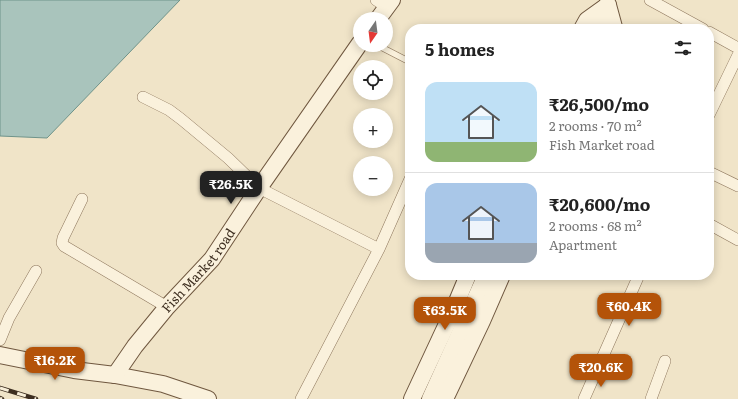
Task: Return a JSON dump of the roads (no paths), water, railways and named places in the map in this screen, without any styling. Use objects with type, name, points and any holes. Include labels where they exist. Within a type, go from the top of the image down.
[{"type":"street","points":[[650,0],[694,24]]},
{"type":"street","points":[[585,24],[587,20],[609,2]]},
{"type":"street","points":[[599,24],[609,2]]},
{"type":"street","points":[[609,2],[613,24]]},
{"type":"street","points":[[714,35],[738,48]]},
{"type":"street","name":"Fish Market road","points":[[115,375],[135,346],[166,307],[212,258],[354,52]]},
{"type":"street","points":[[714,105],[738,55]]},
{"type":"street","points":[[143,97],[169,110],[181,119],[228,158],[259,188],[378,249]]},
{"type":"street","points":[[714,174],[738,186]]},
{"type":"street","points":[[300,399],[378,249],[405,190]]},
{"type":"street","points":[[82,198],[63,238],[62,243],[64,246],[166,307]]},
{"type":"street","points":[[714,227],[738,240]]},
{"type":"street","points":[[0,340],[9,318],[36,272]]},
{"type":"street","points":[[412,399],[454,311],[466,280]]},
{"type":"street","points":[[430,399],[484,280]]},
{"type":"street","points":[[445,399],[500,280]]},
{"type":"street","points":[[584,399],[637,280]]},
{"type":"street","points":[[0,355],[74,370],[115,375],[163,384],[208,399]]},
{"type":"street","points":[[651,399],[665,361]]},
{"type":"lane","points":[[391,52],[405,59]]},
{"type":"water","points":[[0,0],[180,0],[47,138],[0,136]]},
{"type":"railway","points":[[0,388],[36,399]]}]
